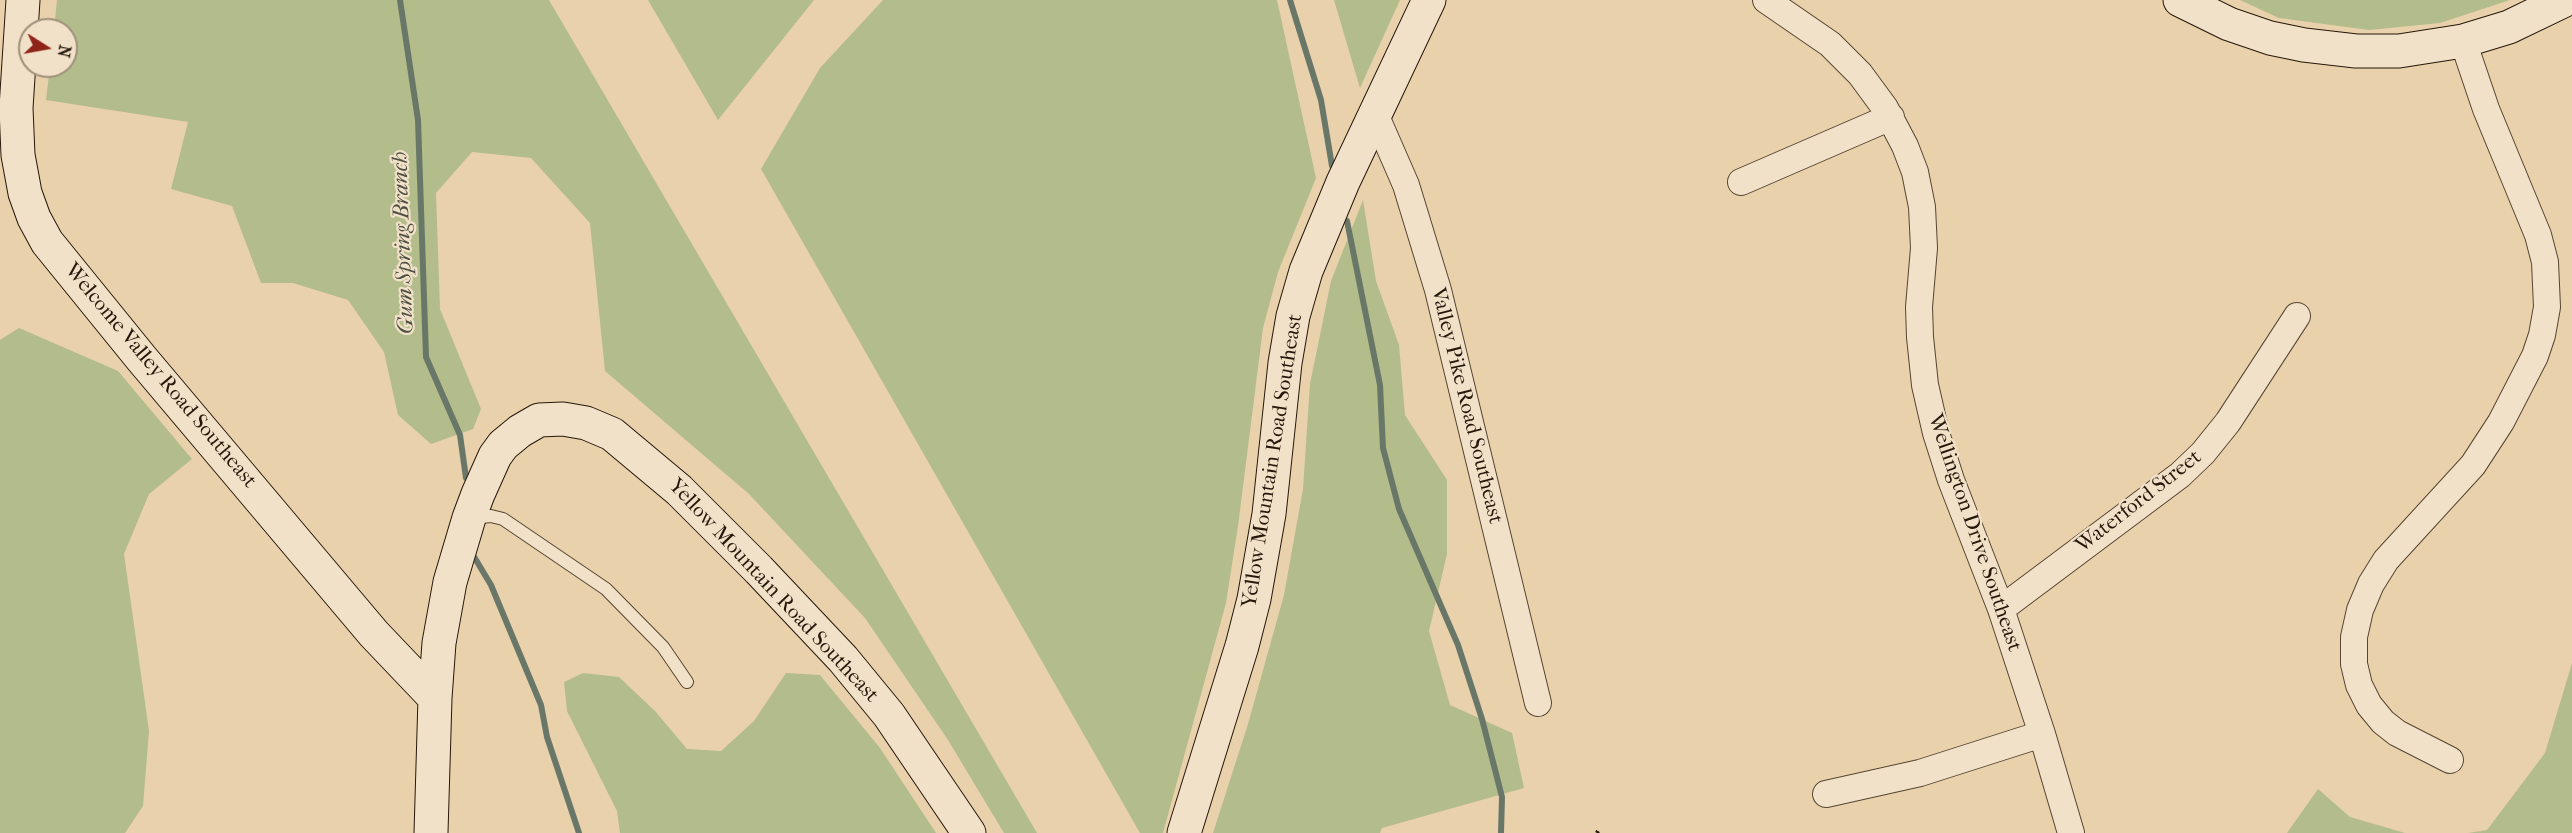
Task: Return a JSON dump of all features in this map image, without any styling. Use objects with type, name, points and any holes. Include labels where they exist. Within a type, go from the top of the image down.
[{"type":"street","name":"Welcome Valley Road Southeast","points":[[23,0],[16,108],[18,155],[25,193],[34,218],[47,242],[142,359],[374,634],[435,698]]},
{"type":"street","name":"Yellow Mountain Road Southeast","points":[[1184,833],[1242,646],[1254,599],[1269,514],[1285,363],[1293,316],[1310,261],[1343,182],[1429,0]]},
{"type":"street","name":"Wellington Drive Southeast","points":[[1766,0],[1830,44],[1860,74],[1891,117],[1914,172],[1922,207],[1924,248],[1919,307],[1920,337],[1925,385],[1936,433],[1950,480],[2001,609],[2042,734],[2071,833]]},
{"type":"street","points":[[2180,0],[2229,24],[2270,38],[2304,45],[2356,51],[2399,51],[2463,41],[2510,27],[2565,0]]},
{"type":"street","points":[[2450,760],[2397,733],[2383,722],[2369,705],[2359,685],[2354,664],[2354,637],[2360,610],[2370,584],[2386,561],[2473,465],[2501,422],[2535,356],[2542,335],[2547,307],[2545,262],[2538,235],[2486,109],[2463,41]]},
{"type":"street","name":"Valley Pike Road Southeast","points":[[1375,114],[1406,185],[1438,290],[1538,703]]},
{"type":"street","points":[[1741,182],[1891,117]]},
{"type":"street","name":"Waterford Street","points":[[2001,609],[2180,475],[2203,453],[2228,422],[2297,316]]},
{"type":"street","name":"Yellow Mountain Road Southeast","points":[[431,833],[439,643],[450,582],[469,518],[495,456],[520,430],[539,420],[563,419],[586,423],[612,434],[679,490],[843,659],[889,715],[969,833]]},
{"type":"street","points":[[1826,794],[1920,773],[2042,734]]},
{"type":"lane","points":[[469,518],[491,516],[503,519],[606,589],[663,647],[687,682]]},
{"type":"green space","points":[[57,0],[549,0],[1037,833],[1004,833],[948,740],[865,618],[749,494],[605,371],[590,223],[531,158],[472,152],[436,193],[440,309],[481,409],[473,429],[431,444],[398,415],[384,352],[348,300],[293,283],[261,283],[232,206],[171,189],[188,122],[46,100],[49,78],[78,78],[78,18],[55,18]]},
{"type":"green space","points":[[648,0],[814,0],[718,120]]},
{"type":"green space","points":[[883,0],[1277,0],[1316,178],[1278,272],[1263,328],[1226,603],[1163,833],[1140,833],[761,169],[820,68]]},
{"type":"green space","points":[[1334,0],[1400,0],[1360,88]]},
{"type":"green space","points":[[2240,0],[2510,0],[2440,23],[2369,30],[2279,18]]},
{"type":"green space","points":[[1363,200],[1376,281],[1399,345],[1405,415],[1447,480],[1447,554],[1429,631],[1450,705],[1512,733],[1524,788],[1382,828],[1380,833],[1213,833],[1248,724],[1284,595],[1303,489],[1310,384],[1331,281]]},
{"type":"green space","points":[[19,328],[118,371],[192,459],[149,494],[124,554],[149,731],[143,806],[125,833],[0,833],[0,340]]},
{"type":"green space","points":[[2572,663],[2572,833],[2468,833],[2487,830],[2545,753]]},
{"type":"green space","points":[[583,673],[619,677],[655,711],[687,749],[721,751],[754,721],[786,673],[820,675],[880,748],[936,833],[620,833],[617,811],[567,711],[564,682]]},
{"type":"green space","points":[[2318,789],[2350,817],[2405,833],[2287,833]]},
{"type":"waterway","name":"Gum Spring Branch","points":[[400,0],[418,120],[426,357],[460,435],[466,478]]},
{"type":"waterway","points":[[1290,0],[1321,100],[1332,166]]},
{"type":"waterway","points":[[1347,221],[1380,385],[1383,448],[1399,509],[1458,645],[1482,719],[1502,797],[1501,833]]},
{"type":"waterway","name":"Gum Spring Branch","points":[[473,555],[491,585],[541,705],[547,737],[579,833]]}]
